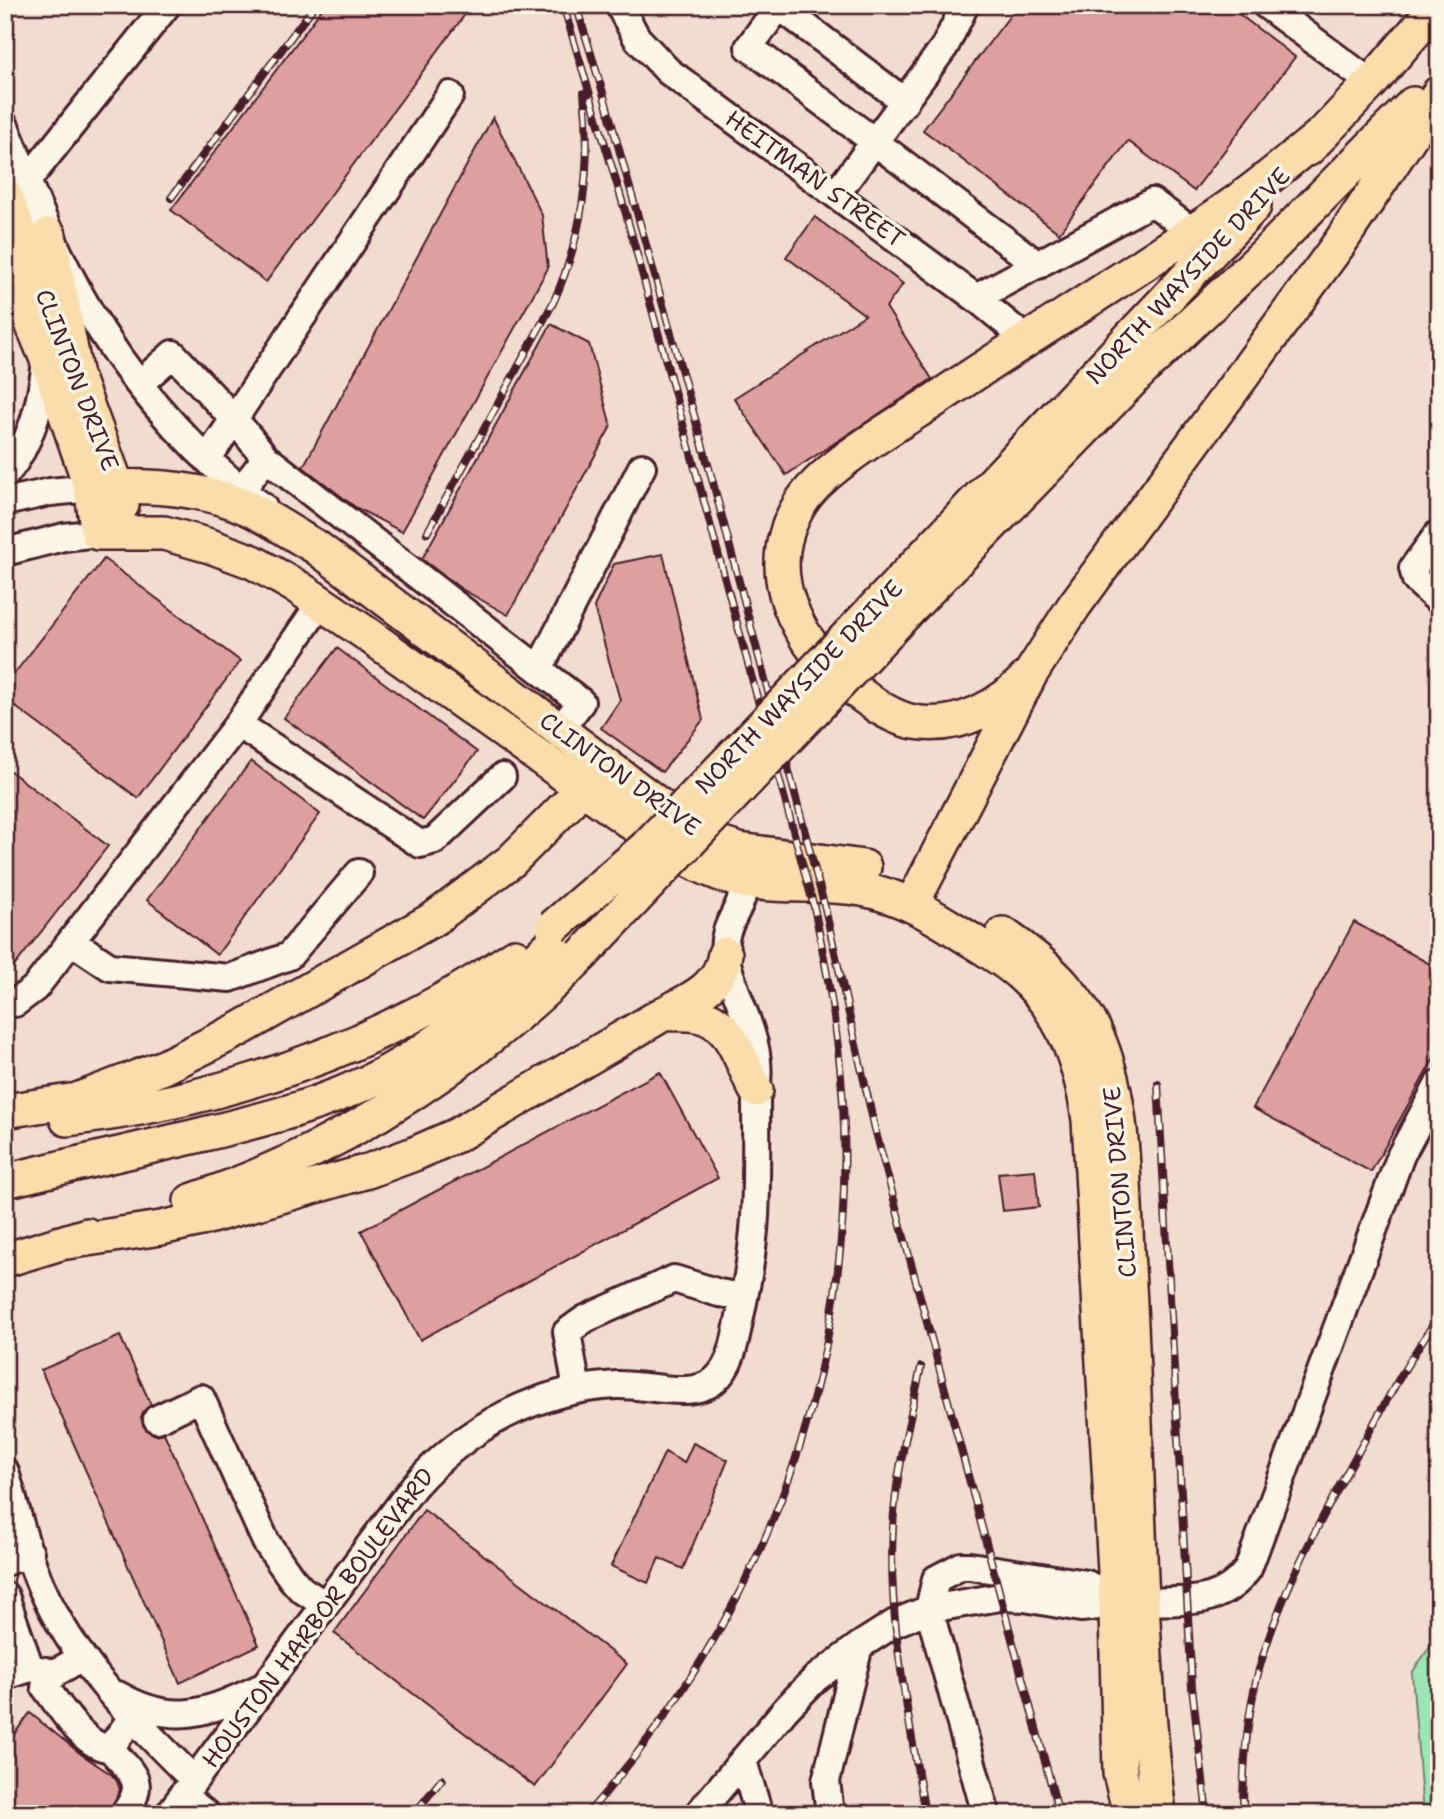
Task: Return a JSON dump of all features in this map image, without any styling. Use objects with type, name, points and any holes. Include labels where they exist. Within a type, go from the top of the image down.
[{"type":"main road","name":"NORTH WAYSIDE DRIVE","points":[[7,1116],[56,1120],[131,1111],[273,1076],[325,1057],[427,1010],[488,974],[565,939],[897,604],[1371,83],[1438,5]]},
{"type":"main road","name":"NORTH WAYSIDE DRIVE","points":[[16,1257],[214,1193],[288,1163],[411,1095],[525,1011],[565,939],[645,848],[1264,255],[1439,78]]},
{"type":"main road","points":[[917,894],[1031,673],[1074,606],[1339,244],[1439,93]]},
{"type":"main road","points":[[1031,673],[1016,690],[1000,701],[978,714],[954,722],[914,722],[894,715],[864,697],[830,668],[801,631],[790,610],[784,587],[783,564],[792,519],[801,502],[828,473],[1241,198],[1322,134]]},
{"type":"main road","name":"CLINTON DRIVE","points":[[16,188],[76,376],[104,487],[112,532],[164,533],[253,562],[321,602],[539,757],[591,774],[717,843],[742,866],[887,895],[917,894],[955,929],[1022,976],[1059,1021],[1073,1050],[1082,1078],[1089,1120],[1100,1280],[1129,1603],[1159,1814]]},
{"type":"main road","points":[[49,235],[76,376]]},
{"type":"main road","name":"CLINTON DRIVE","points":[[5,259],[104,487]]},
{"type":"main road","points":[[5,275],[26,310]]},
{"type":"main road","name":"CLINTON DRIVE","points":[[104,487],[168,488],[209,496],[236,496],[249,509],[316,547],[559,731],[591,774]]},
{"type":"main road","points":[[321,602],[346,569]]},
{"type":"main road","points":[[539,757],[559,731]]},
{"type":"main road","points":[[7,1116],[77,1100],[164,1067],[240,1029],[423,925],[511,861],[566,806],[591,774]]},
{"type":"main road","points":[[5,1181],[275,1117],[351,1090],[406,1062],[441,1038],[565,939]]},
{"type":"main road","points":[[67,1242],[161,1228],[201,1219],[368,1171],[414,1154],[457,1135],[705,990],[713,983],[723,965],[725,954]]},
{"type":"main road","points":[[663,1014],[695,1015],[717,1024],[734,1042],[744,1070],[756,1090]]},
{"type":"main road","name":"CLINTON DRIVE","points":[[1129,1603],[1120,1773],[1130,1814]]},
{"type":"street","points":[[16,188],[167,5]]},
{"type":"street","name":"HEITMAN STREET","points":[[619,5],[637,38],[668,71],[976,298],[1026,339]]},
{"type":"street","points":[[836,194],[946,46],[965,5]]},
{"type":"street","points":[[1266,5],[1371,83]]},
{"type":"street","points":[[905,102],[779,6],[749,47],[1038,265]]},
{"type":"street","points":[[208,458],[450,95]]},
{"type":"street","points":[[5,126],[16,188],[49,235],[101,331],[139,384],[208,458],[236,496],[266,458]]},
{"type":"street","points":[[976,298],[1152,202],[1192,231]]},
{"type":"street","points":[[139,384],[173,354],[234,418],[266,458],[581,702],[559,731]]},
{"type":"street","points":[[5,475],[30,433],[42,396],[46,357]]},
{"type":"street","points":[[538,669],[642,467]]},
{"type":"street","points":[[5,502],[50,492],[104,487]]},
{"type":"street","points":[[5,552],[64,537],[112,532]]},
{"type":"street","points":[[1439,533],[1413,568],[1416,580],[1439,601]]},
{"type":"street","points":[[5,1003],[15,1003],[35,988],[238,724],[321,602]]},
{"type":"street","points":[[238,724],[420,844],[435,840],[502,777]]},
{"type":"street","name":"HOUSTON HARBOR BOULEVARD","points":[[182,1796],[414,1486],[441,1458],[475,1432],[525,1405],[577,1390],[639,1385],[690,1391],[708,1385],[722,1371],[733,1352],[755,1217],[756,1090],[759,1074],[756,1050],[725,954],[730,921],[743,895],[742,866]]},
{"type":"street","points":[[71,941],[110,967],[230,978],[289,956],[359,873]]},
{"type":"street","points":[[698,1814],[786,1709],[816,1678],[895,1623],[929,1609],[1000,1597],[1025,1598],[1081,1608],[1210,1598],[1230,1589],[1248,1569],[1401,1155],[1439,1084]]},
{"type":"street","points":[[577,1390],[567,1332],[584,1319],[674,1279],[719,1293],[744,1297]]},
{"type":"street","points":[[157,1419],[201,1398],[266,1542],[300,1589],[325,1605]]},
{"type":"street","points":[[5,1472],[17,1558],[41,1586],[82,1658],[132,1718],[182,1796],[206,1814]]},
{"type":"street","points":[[986,1814],[929,1609],[936,1578],[961,1566],[970,1566],[1021,1576],[1087,1584],[1129,1603]]},
{"type":"street","points":[[5,1596],[43,1670],[45,1687],[80,1733],[103,1748],[110,1748]]},
{"type":"street","points":[[830,1814],[825,1781],[859,1646]]},
{"type":"street","points":[[5,1676],[43,1670],[82,1658]]},
{"type":"street","points":[[105,1687],[139,1706],[187,1714],[214,1709],[264,1686]]},
{"type":"street","points":[[110,1748],[132,1718]]},
{"type":"street","points":[[110,1748],[134,1778],[138,1791],[124,1814]]},
{"type":"street","points":[[743,1761],[759,1814]]},
{"type":"green space","points":[[1439,1633],[1439,1814],[1423,1814],[1412,1673]]},
{"type":"building","points":[[325,5],[472,5],[266,282],[171,210]]},
{"type":"building","points":[[1018,5],[1227,5],[1295,57],[1194,191],[1128,141],[1059,233],[923,130]]},
{"type":"building","points":[[493,117],[542,215],[548,268],[402,532],[355,507],[303,467]]},
{"type":"building","points":[[815,217],[903,284],[886,307],[932,379],[786,475],[734,398],[865,315],[786,257]]},
{"type":"building","points":[[551,324],[589,344],[611,426],[508,615],[460,588],[422,559]]},
{"type":"building","points":[[663,554],[703,720],[662,772],[601,728],[620,700],[594,607],[614,564]]},
{"type":"building","points":[[104,559],[240,661],[138,798],[5,699],[5,668],[14,674]]},
{"type":"building","points":[[337,648],[477,752],[423,820],[284,718]]},
{"type":"building","points":[[251,761],[320,814],[217,955],[147,900]]},
{"type":"building","points":[[5,767],[108,846],[5,978]]},
{"type":"building","points":[[1354,922],[1439,969],[1439,1049],[1371,1172],[1253,1108]]},
{"type":"building","points":[[660,1072],[718,1178],[420,1340],[361,1231]]},
{"type":"building","points":[[1035,1170],[1039,1207],[1003,1211],[998,1173]]},
{"type":"building","points":[[120,1336],[151,1405],[141,1417],[143,1425],[156,1435],[164,1433],[259,1645],[180,1683],[41,1370]]},
{"type":"building","points":[[693,1443],[728,1460],[683,1569],[659,1558],[648,1583],[611,1566],[665,1452],[684,1463]]},
{"type":"building","points":[[424,1510],[627,1664],[535,1787],[334,1633]]},
{"type":"building","points":[[30,1713],[117,1781],[120,1790],[108,1814],[5,1814],[5,1746]]},
{"type":"railway","points":[[171,198],[315,5]]},
{"type":"railway","points":[[563,5],[626,214],[814,907],[834,1017],[844,1127],[842,1223],[831,1316],[811,1407],[783,1495],[746,1580],[700,1662],[647,1740],[587,1814]]},
{"type":"railway","points":[[576,5],[711,475],[825,908],[875,1129],[1059,1814]]},
{"type":"railway","points":[[427,533],[553,303],[572,253],[586,174],[584,93]]},
{"type":"railway","points":[[1158,1084],[1192,1687],[1207,1814]]},
{"type":"railway","points":[[1243,1814],[1245,1754],[1253,1694],[1282,1603],[1344,1478],[1396,1384],[1439,1316]]},
{"type":"railway","points":[[921,1367],[898,1476],[892,1551],[900,1664],[925,1814]]},
{"type":"railway","points":[[414,1814],[442,1779]]}]
